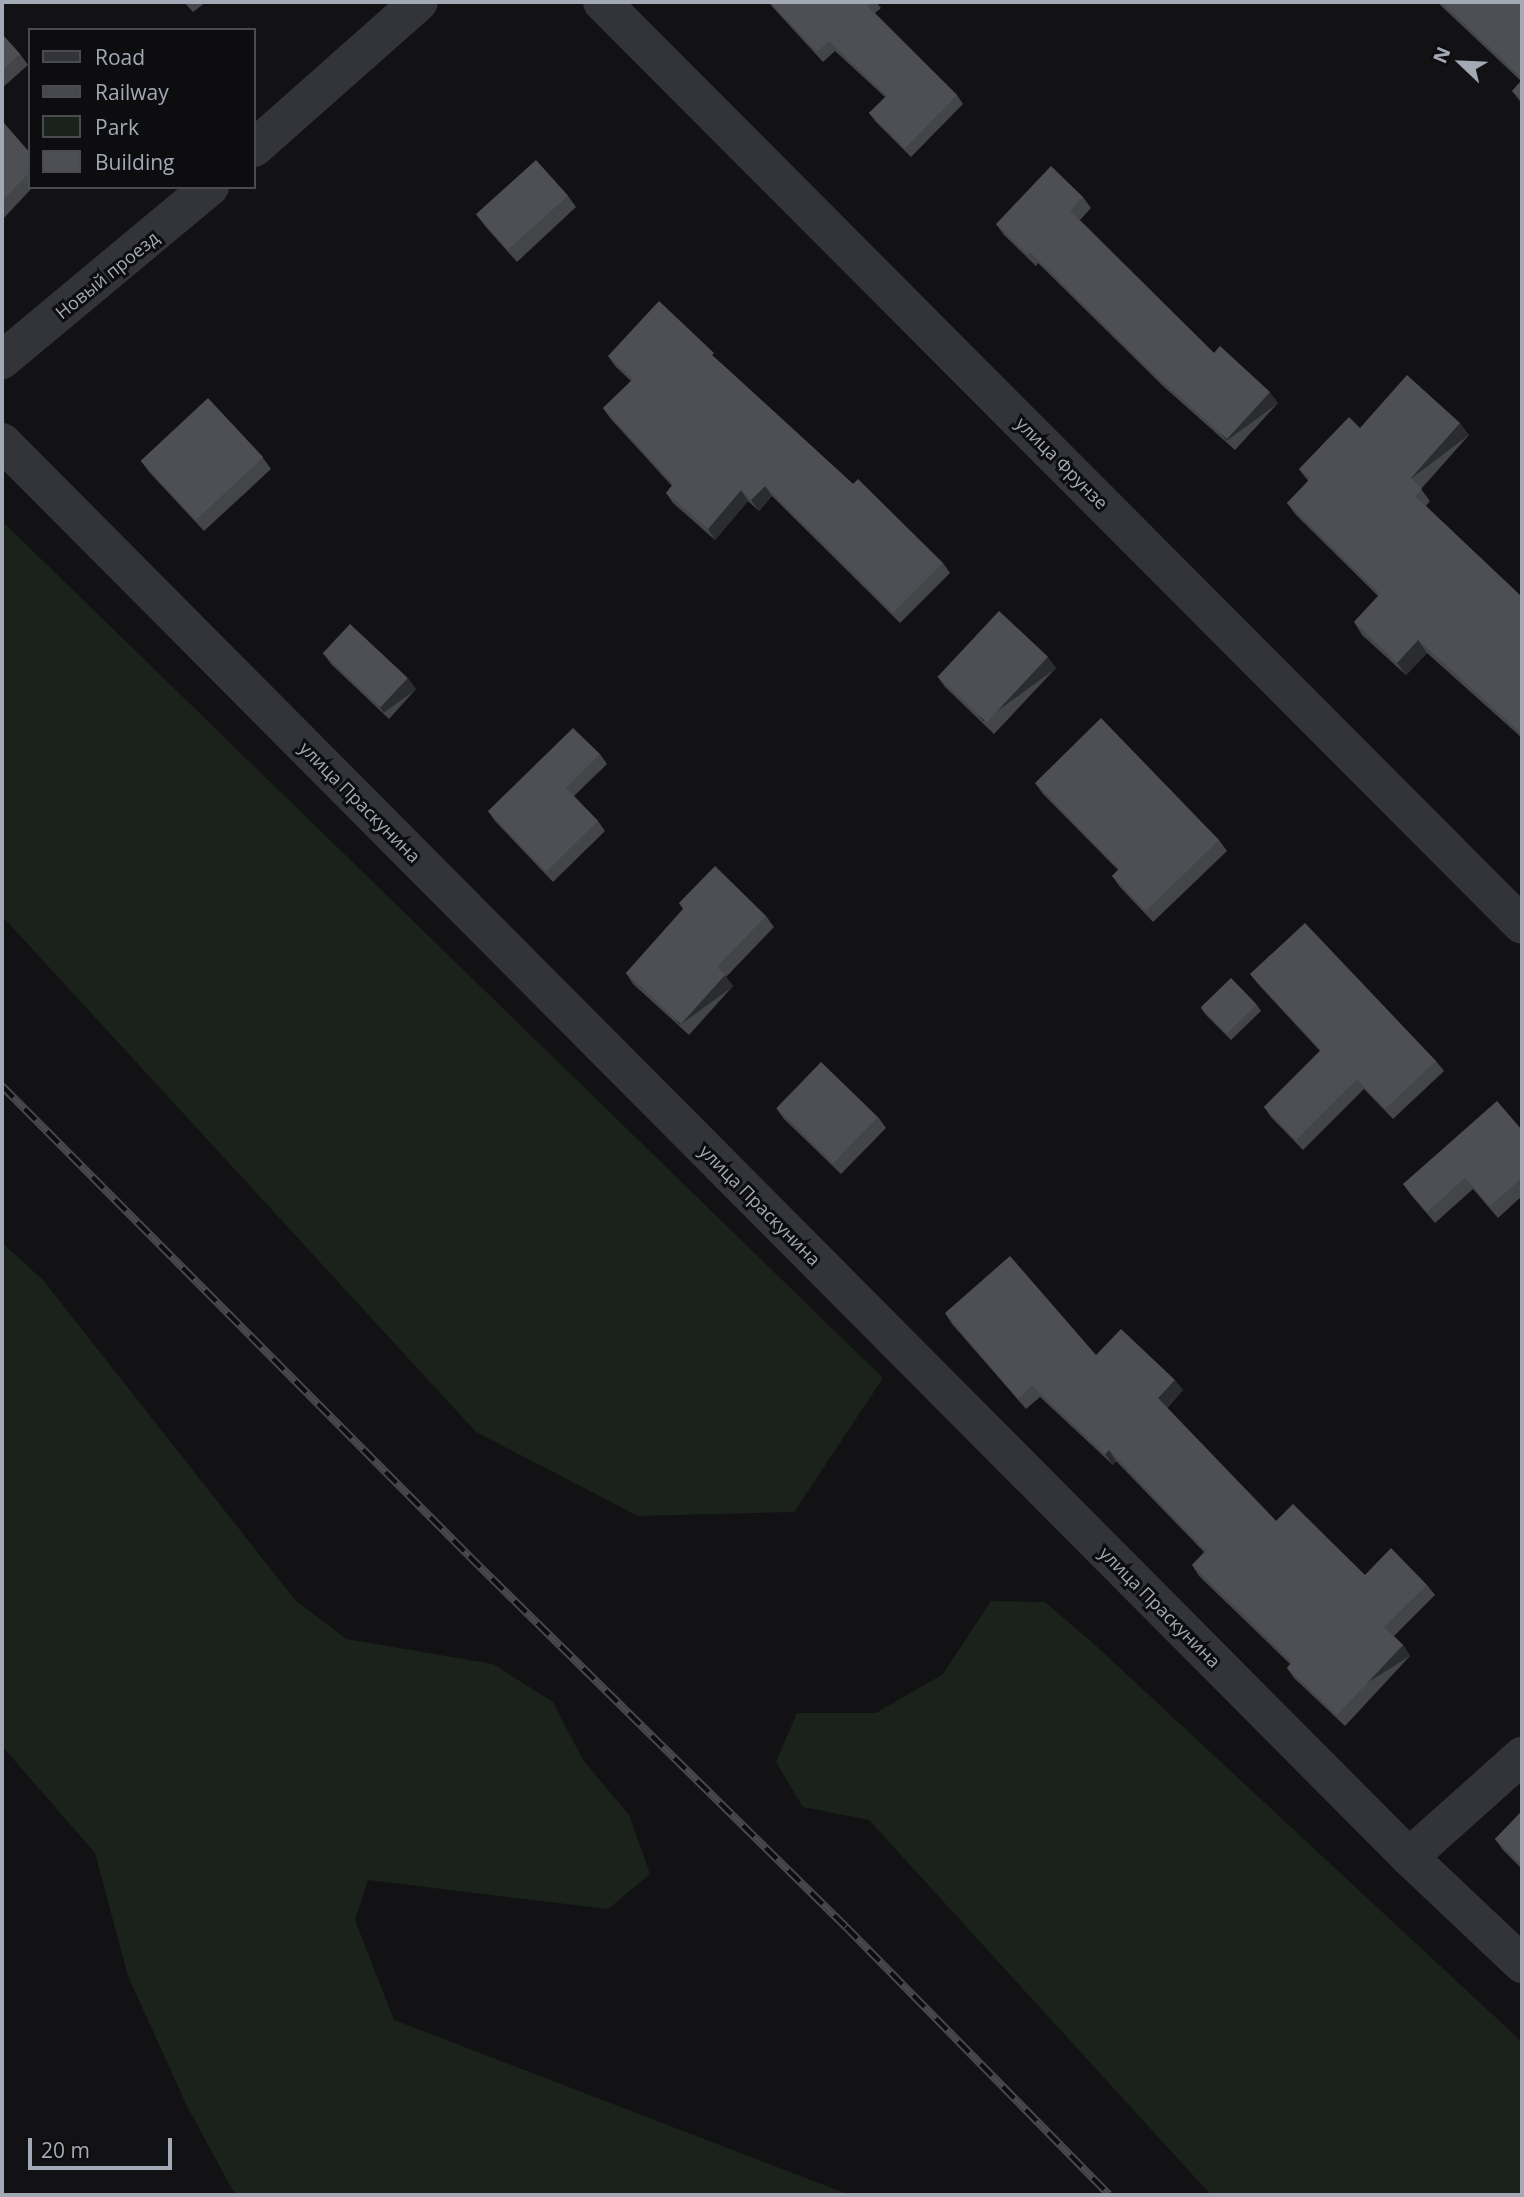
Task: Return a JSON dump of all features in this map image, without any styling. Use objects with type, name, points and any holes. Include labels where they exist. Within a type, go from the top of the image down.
[{"type":"street","points":[[256,146],[419,2]]},
{"type":"street","name":"улица Фрунзе","points":[[602,2],[1522,925]]},
{"type":"street","name":"Новый проезд","points":[[2,360],[208,189]]},
{"type":"street","name":"улица Праскунина","points":[[2,442],[1409,1857],[1522,1964]]},
{"type":"street","points":[[1409,1857],[1522,1756]]},
{"type":"green space","points":[[2,521],[883,1378],[794,1512],[638,1516],[476,1432],[2,916]]},
{"type":"green space","points":[[2,1243],[43,1280],[295,1600],[346,1639],[493,1664],[553,1702],[583,1760],[629,1815],[650,1874],[608,1909],[368,1880],[355,1920],[394,2020],[850,2195],[238,2195],[232,2189],[186,2104],[128,1976],[95,1853],[2,1746]]},
{"type":"green space","points":[[991,1601],[1045,1602],[1094,1644],[1522,2042],[1522,2195],[1211,2195],[869,1820],[803,1807],[776,1762],[797,1713],[876,1713],[943,1674]]},
{"type":"building","points":[[770,2],[871,2],[867,6],[957,95],[905,148],[869,113],[887,96],[829,41],[817,52]]},
{"type":"building","points":[[1441,2],[1522,2],[1522,78]]},
{"type":"building","points":[[2,34],[20,54],[2,71]]},
{"type":"building","points":[[1522,80],[1522,100],[1512,91]]},
{"type":"building","points":[[2,121],[28,151],[28,174],[2,201]]},
{"type":"building","points":[[536,160],[568,196],[508,250],[476,214]]},
{"type":"building","points":[[1051,166],[1083,197],[1070,211],[1214,353],[1220,346],[1270,392],[1227,439],[1155,375],[1030,252],[1028,255],[996,224]]},
{"type":"building","points":[[659,301],[714,353],[712,355],[853,484],[858,479],[943,563],[893,613],[765,486],[751,500],[741,490],[708,529],[666,493],[673,484],[603,408],[633,379],[608,356]]},
{"type":"building","points":[[1407,375],[1460,423],[1411,478],[1422,489],[1415,496],[1522,597],[1522,734],[1418,640],[1397,663],[1354,622],[1380,594],[1287,503],[1310,479],[1299,469],[1349,417],[1360,428]]},
{"type":"building","points":[[208,398],[263,457],[196,520],[141,461]]},
{"type":"building","points":[[999,611],[1048,657],[987,723],[938,677]]},
{"type":"building","points":[[350,624],[408,678],[380,707],[323,653]]},
{"type":"building","points":[[1101,718],[1219,840],[1146,911],[1112,876],[1119,869],[1035,783]]},
{"type":"building","points":[[573,728],[600,754],[566,788],[598,821],[546,872],[488,811]]},
{"type":"building","points":[[715,866],[766,916],[717,967],[725,975],[681,1024],[626,973],[684,908],[679,903]]},
{"type":"building","points":[[1305,923],[1436,1061],[1385,1109],[1357,1079],[1296,1140],[1264,1107],[1321,1050],[1250,974]]},
{"type":"building","points":[[1231,978],[1257,1005],[1226,1034],[1201,1007]]},
{"type":"building","points":[[821,1062],[878,1117],[833,1163],[777,1108]]},
{"type":"building","points":[[1497,1101],[1522,1130],[1522,1178],[1490,1206],[1465,1178],[1427,1212],[1403,1184]]},
{"type":"building","points":[[1010,1256],[1096,1355],[1121,1329],[1175,1380],[1158,1398],[1276,1521],[1293,1504],[1365,1575],[1391,1548],[1427,1585],[1384,1627],[1403,1645],[1337,1715],[1287,1668],[1292,1662],[1192,1565],[1206,1551],[1109,1450],[1105,1454],[1032,1386],[1018,1399],[945,1313]]},
{"type":"building","points":[[1522,1811],[1522,1865],[1495,1839]]},
{"type":"railway","points":[[2,1086],[469,1556],[846,1927],[1109,2195]]}]
